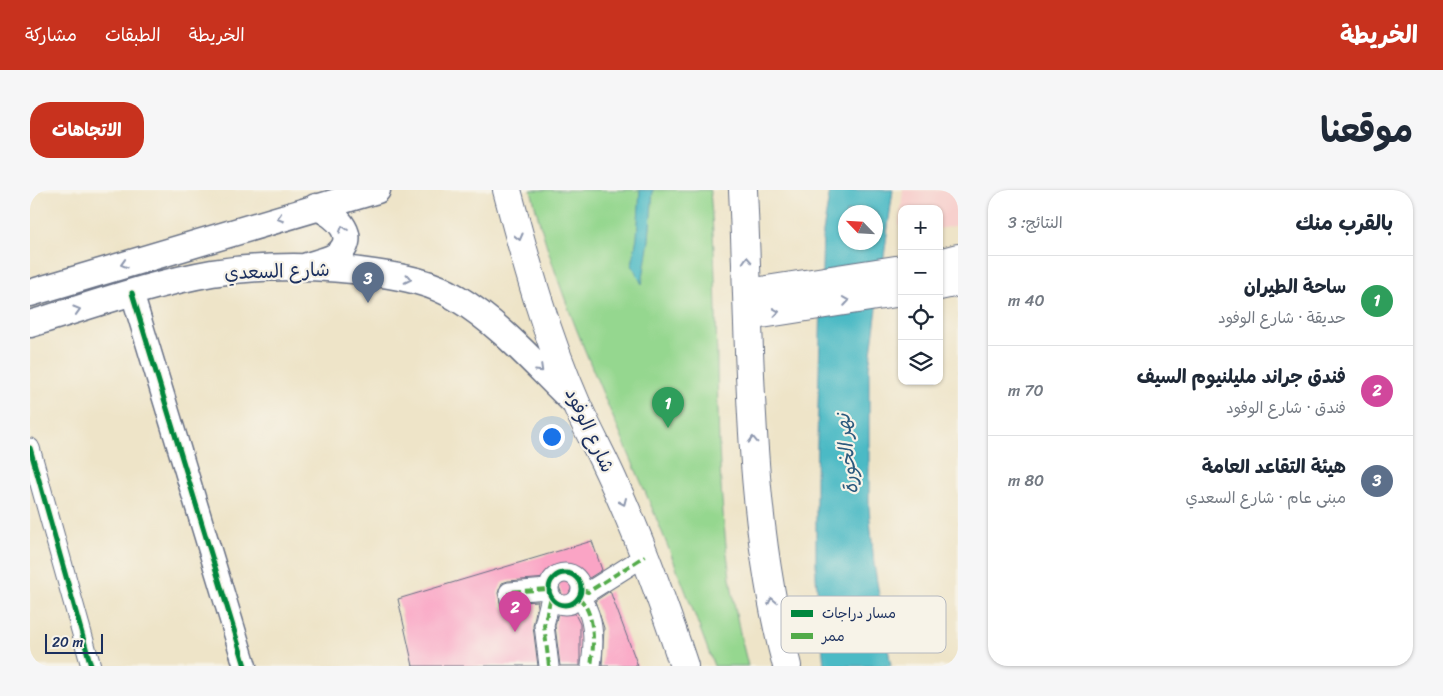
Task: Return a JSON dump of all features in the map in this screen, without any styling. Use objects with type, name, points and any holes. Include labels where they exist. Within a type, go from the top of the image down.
[{"type":"main road","name":"شارع السعدي","points":[[30,293],[377,190]]},
{"type":"main road","name":"شارع الوفود","points":[[507,190],[536,294],[576,404],[615,485],[646,556],[684,666]]},
{"type":"main road","points":[[743,190],[754,456],[760,527],[767,576],[781,639]]},
{"type":"main road","points":[[302,268],[334,257],[345,241],[345,228],[338,219],[330,212],[316,207]]},
{"type":"main road","points":[[943,262],[958,258]]},
{"type":"main road","name":"شارع السعدي","points":[[30,324],[132,293],[213,273],[302,268],[357,270],[413,280],[437,287],[457,298],[479,314],[576,404]]},
{"type":"main road","points":[[748,304],[895,281]]},
{"type":"main road","points":[[943,285],[958,282]]},
{"type":"main road","points":[[784,653],[787,666]]},
{"type":"street","points":[[132,293],[245,666]]},
{"type":"street","points":[[30,448],[91,666]]},
{"type":"street","points":[[549,593],[556,603],[564,606],[573,604],[580,594],[588,592],[646,556]]},
{"type":"street","points":[[548,666],[544,625],[551,580],[558,574],[566,572],[575,575],[580,582],[580,594],[591,619],[593,652],[591,666]]},
{"type":"street","points":[[510,600],[509,592],[549,593]]},
{"type":"shaded area","points":[[903,190],[958,190],[958,225],[943,228],[943,205],[901,205]]},
{"type":"green space","points":[[531,190],[710,190],[714,250],[721,489],[726,548],[735,607],[748,666],[714,666],[664,536],[575,326],[551,260]]},
{"type":"water","points":[[640,190],[653,190],[649,240],[642,284],[632,265],[637,237]]},
{"type":"water","name":"نهر الخورة","points":[[830,190],[893,190],[869,368],[869,508],[874,564],[879,596],[818,596],[816,476],[823,232]]},
{"type":"water","name":"نهر الخورة","points":[[823,653],[889,653],[891,666],[824,666]]},
{"type":"building","points":[[592,541],[602,570],[586,580],[575,581],[568,595],[568,600],[580,624],[580,666],[560,666],[555,626],[562,594],[557,582],[547,578],[508,581],[502,583],[498,593],[501,606],[506,610],[516,609],[521,602],[538,601],[533,626],[538,666],[413,666],[398,599]]},
{"type":"building","points":[[610,591],[638,666],[602,666],[604,628],[595,601]]},
{"type":"marked path","points":[[582,590],[588,592],[645,556]]},
{"type":"marked path","points":[[510,600],[509,592],[548,589]]},
{"type":"marked path","points":[[549,666],[544,625],[551,597]]},
{"type":"marked path","points":[[579,598],[585,605],[591,621],[593,639],[591,666]]},
{"type":"cycle path","points":[[132,293],[245,666]]},
{"type":"cycle path","points":[[30,448],[91,666]]},
{"type":"cycle path","points":[[565,573],[577,577],[581,589],[577,601],[565,605],[553,601],[549,589],[553,577],[565,573]]},
{"type":"place","name":"هيئة التقاعد العامة","points":[[368,303]]},
{"type":"place","name":"ساحة الطيران","points":[[668,428]]},
{"type":"place","name":"فندق جراند مليلنيوم السيف","points":[[515,632]]}]
